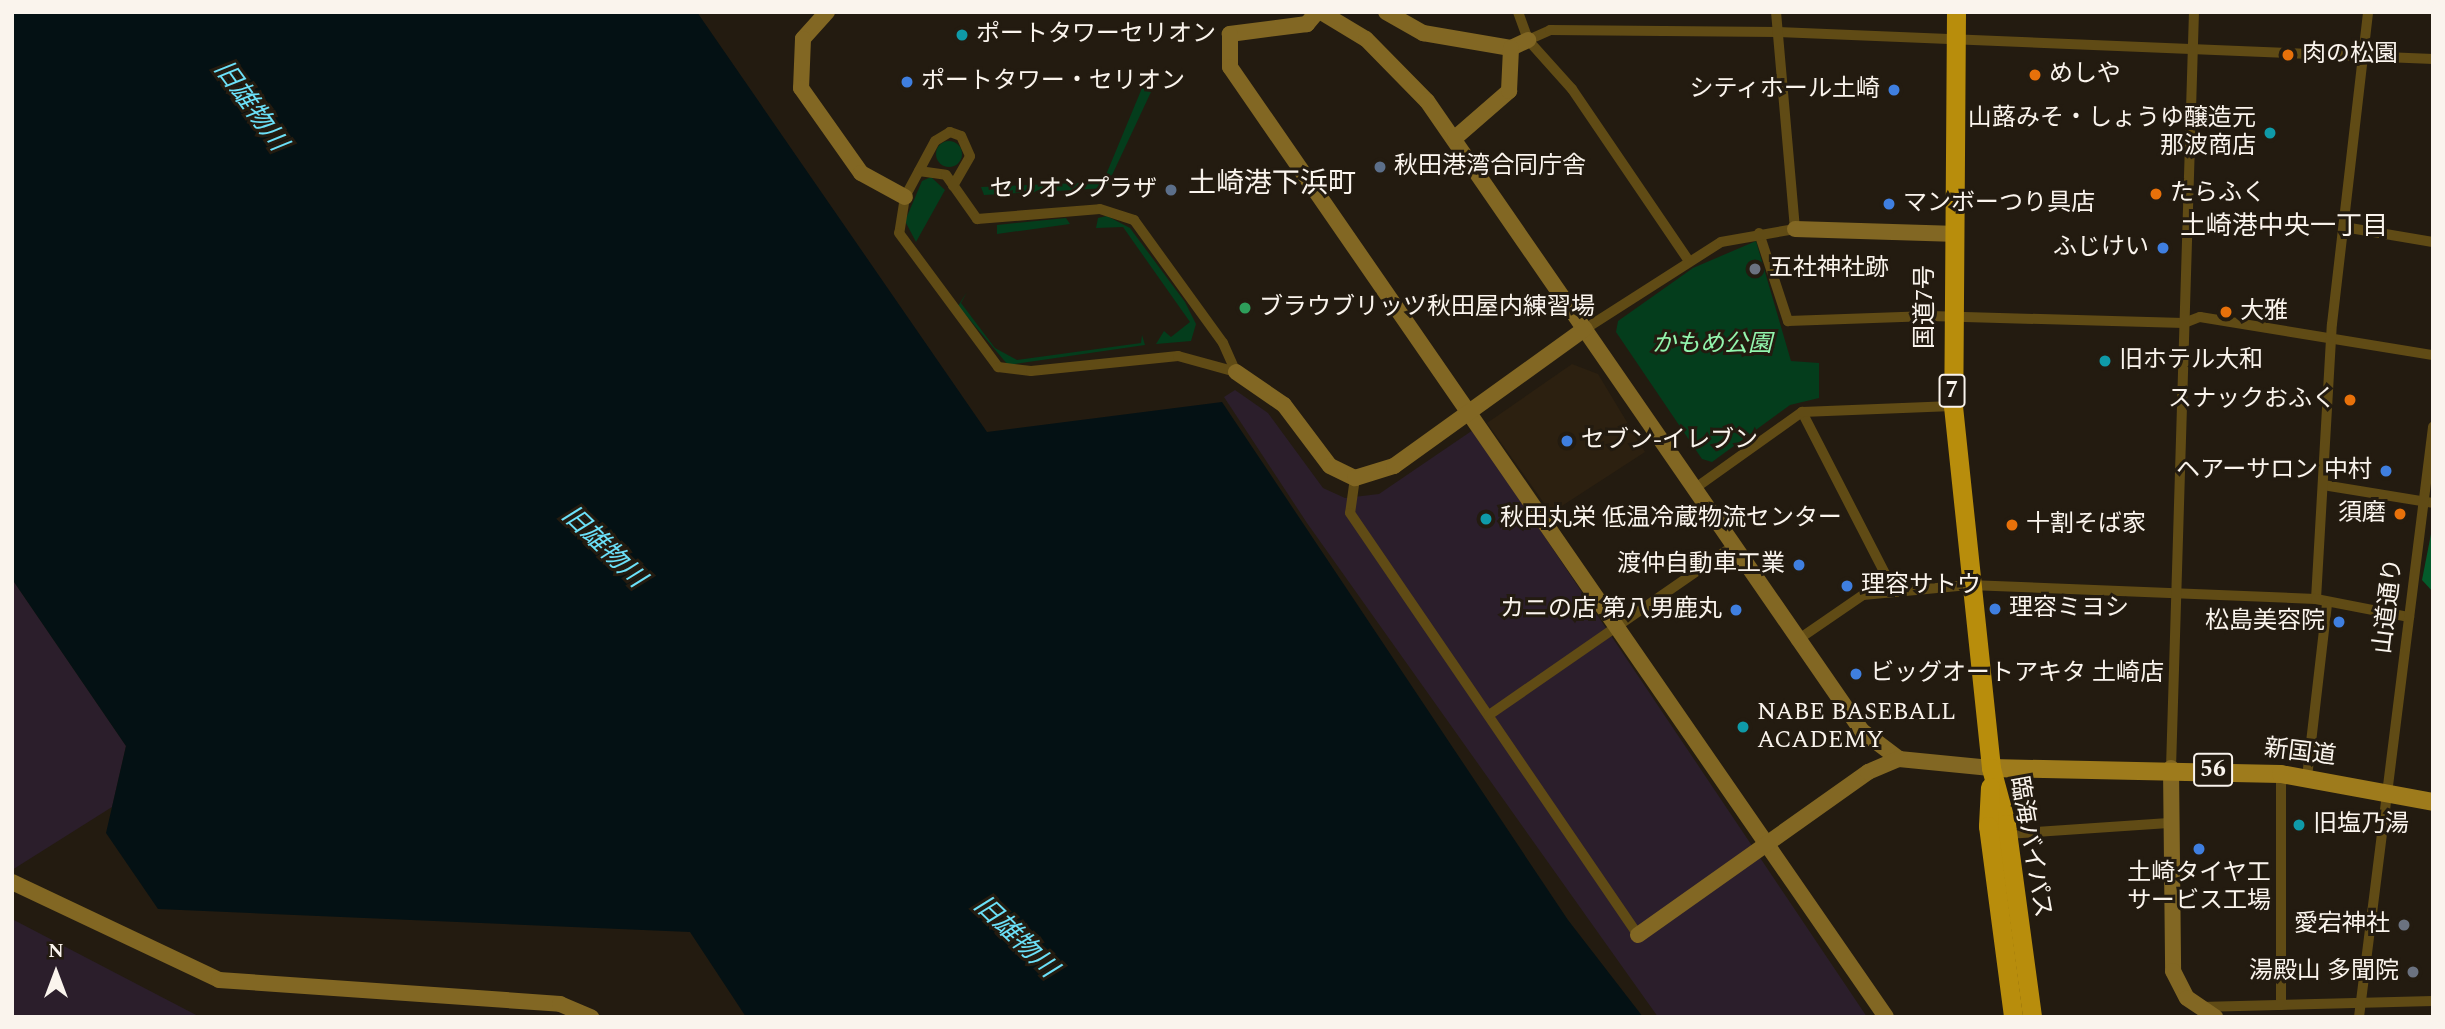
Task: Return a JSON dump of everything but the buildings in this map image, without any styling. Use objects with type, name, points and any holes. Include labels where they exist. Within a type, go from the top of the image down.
[{"type":"highway","name":"国道7号","points":[[1956,12],[1949,320],[1953,406],[1969,585],[1991,768]]},
{"type":"highway","name":"臨海バイパス","points":[[1991,768],[2007,835],[2032,1017]]},
{"type":"highway","name":"臨海バイパス","points":[[1991,768],[1988,826],[2013,1017]]},
{"type":"main road","name":"新国道","points":[[1991,768],[2171,768],[2281,774],[2384,790],[2433,802]]},
{"type":"street","points":[[827,12],[803,39],[801,88],[861,173],[905,197]]},
{"type":"street","points":[[1886,1017],[1765,844],[1621,626],[1230,67],[1230,34],[1307,24],[1319,12],[1394,63],[1455,138],[1796,641],[1862,731],[1899,759]]},
{"type":"street","points":[[1386,12],[1423,33],[1511,48],[1550,30],[1777,32],[2192,46],[2433,60]]},
{"type":"street","points":[[1518,12],[1528,40],[1572,89],[1688,260]]},
{"type":"street","points":[[1776,12],[1795,229]]},
{"type":"street","points":[[2194,12],[2169,823],[2173,971],[2187,998],[2215,1017]]},
{"type":"street","points":[[2316,599],[2334,338],[2368,12]]},
{"type":"street","points":[[1455,138],[1509,91],[1511,48]]},
{"type":"street","points":[[953,187],[970,156],[961,136],[942,134],[905,197],[898,233],[998,367],[1031,371],[1178,356],[1236,372],[1284,405],[1330,466],[1355,478],[1394,466],[1585,329],[1688,260],[1759,233],[1795,229],[1950,234]]},
{"type":"street","points":[[919,171],[937,170],[976,219],[1100,209],[1134,220],[1223,343],[1236,372]]},
{"type":"street","points":[[2344,227],[2433,242]]},
{"type":"street","points":[[1759,233],[1788,321],[2184,323],[2200,317],[2433,355]]},
{"type":"street","points":[[1694,489],[1802,412],[1953,406]]},
{"type":"street","points":[[1802,412],[1894,591]]},
{"type":"street","name":"山道通り","points":[[2359,1017],[2358,1002],[2384,790],[2427,503],[2433,427]]},
{"type":"street","points":[[1355,478],[1350,513],[1638,935],[1868,772],[1899,759],[1991,768]]},
{"type":"street","points":[[2323,485],[2427,503]]},
{"type":"street","points":[[1489,715],[1621,626],[1731,547]]},
{"type":"street","points":[[1796,641],[1863,595],[1969,585],[2177,590],[2316,599],[2328,605],[2409,617]]},
{"type":"street","points":[[2307,777],[2328,605]]},
{"type":"street","points":[[2281,774],[2283,1005],[2286,1017]]},
{"type":"street","points":[[2007,835],[2169,823]]},
{"type":"street","points":[[12,883],[219,980],[560,1004],[591,1017]]},
{"type":"street","points":[[2200,1007],[2433,1001]]},
{"type":"shaded area","points":[[1572,364],[1598,374],[1645,452],[1551,513],[1487,423]]},
{"type":"shaded area","points":[[1235,390],[1268,413],[1323,488],[1345,498],[1379,494],[1473,430],[1867,1017],[1658,1017],[1307,523],[1224,397]]},
{"type":"shaded area","points":[[12,579],[126,746],[112,807],[12,870]]},
{"type":"shaded area","points":[[12,919],[200,1017],[12,1017]]},
{"type":"green space","points":[[1142,88],[1151,92],[1106,188],[984,195],[981,187],[1103,182]]},
{"type":"green space","points":[[949,141],[958,145],[962,154],[958,163],[949,167],[940,163],[936,154],[940,145]]},
{"type":"green space","points":[[931,177],[945,190],[916,242],[905,221],[922,181]]},
{"type":"green space","points":[[1107,216],[1130,228],[1185,302],[1196,324],[1191,341],[1156,344],[1164,331],[1171,337],[1190,322],[1123,227],[1096,228],[1098,218]]},
{"type":"green space","points":[[1066,218],[1070,224],[997,234],[997,225]]},
{"type":"green space","name":"かもめ公園","points":[[1756,241],[1791,361],[1819,363],[1819,398],[1790,405],[1712,462],[1702,459],[1616,332],[1618,321],[1693,268]]},
{"type":"green space","points":[[967,292],[961,303],[995,348],[1017,360],[1141,343],[1142,335],[1145,345],[1008,365],[958,306]]},
{"type":"green space","points":[[2431,534],[2433,535],[2433,592],[2422,580]]},
{"type":"water","name":"旧雄物川","points":[[12,12],[697,12],[987,432],[1222,402],[1568,920],[1643,1017],[746,1017],[690,932],[158,909],[106,833],[126,746],[12,579]]},
{"type":"place","name":"ポートタワーセリオン","points":[[962,35]]},
{"type":"place","name":"肉の松園","points":[[2288,55]]},
{"type":"place","name":"めしや","points":[[2035,75]]},
{"type":"place","name":"ポートタワー・セリオン","points":[[907,82]]},
{"type":"place","name":"シティホール土崎","points":[[1894,90]]},
{"type":"place","name":"山蕗みそ・しょうゆ醸造元 那波商店","points":[[2270,133]]},
{"type":"place","name":"秋田港湾合同庁舎","points":[[1380,167]]},
{"type":"place","name":"セリオンプラザ","points":[[1171,190]]},
{"type":"place","name":"たらふく","points":[[2156,194]]},
{"type":"place","name":"マンボーつり具店","points":[[1889,204]]},
{"type":"place","name":"ふじけい","points":[[2163,248]]},
{"type":"place","name":"五社神社跡","points":[[1755,269]]},
{"type":"place","name":"ブラウブリッツ秋田屋内練習場","points":[[1245,308]]},
{"type":"place","name":"大雅","points":[[2226,312]]},
{"type":"place","name":"旧ホテル大和","points":[[2105,361]]},
{"type":"place","name":"スナックおふく","points":[[2350,400]]},
{"type":"place","name":"セブン-イレブン","points":[[1567,441]]},
{"type":"place","name":"ヘアーサロン 中村","points":[[2386,471]]},
{"type":"place","name":"須磨","points":[[2400,514]]},
{"type":"place","name":"秋田丸栄 低温冷蔵物流センター","points":[[1486,519]]},
{"type":"place","name":"十割そば家","points":[[2012,525]]},
{"type":"place","name":"渡仲自動車工業","points":[[1799,565]]},
{"type":"place","name":"理容サトウ","points":[[1847,586]]},
{"type":"place","name":"理容ミヨシ","points":[[1995,609]]},
{"type":"place","name":"カニの店 第八男鹿丸","points":[[1736,610]]},
{"type":"place","name":"松島美容院","points":[[2339,622]]},
{"type":"place","name":"ビッグオートアキタ 土崎店","points":[[1856,674]]},
{"type":"place","name":"NABE BASEBALL ACADEMY","points":[[1743,727]]},
{"type":"place","name":"旧塩乃湯","points":[[2299,825]]},
{"type":"place","name":"土崎タイヤ工 サービス工場","points":[[2199,849]]},
{"type":"place","name":"愛宕神社","points":[[2404,925]]},
{"type":"place","name":"湯殿山 多聞院","points":[[2413,972]]},
{"type":"district","name":"土崎港下浜町","points":[[1272,184]]},
{"type":"district","name":"土崎港中央一丁目","points":[[2284,227]]}]
